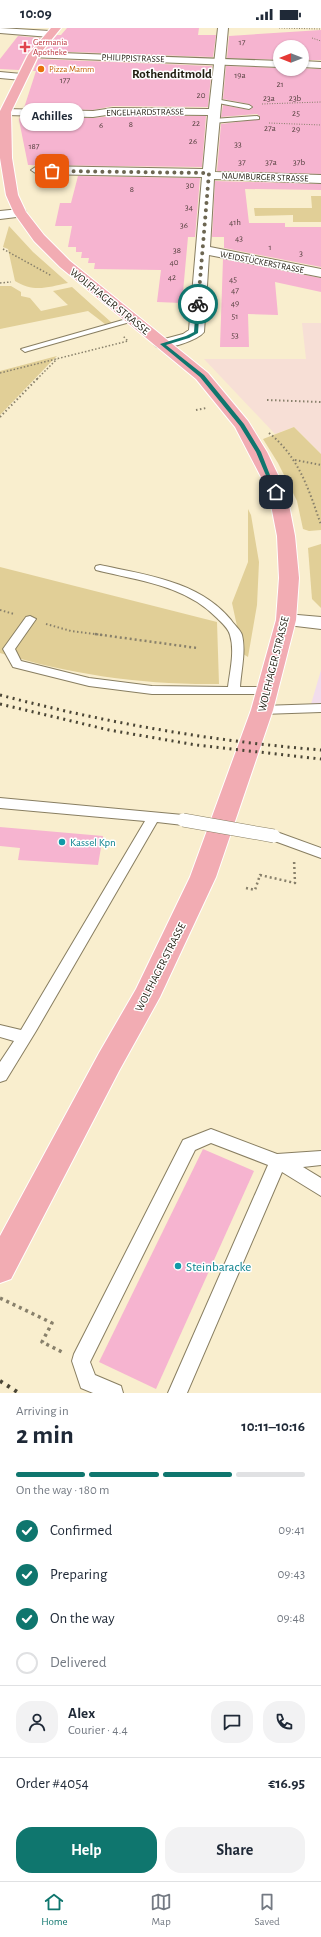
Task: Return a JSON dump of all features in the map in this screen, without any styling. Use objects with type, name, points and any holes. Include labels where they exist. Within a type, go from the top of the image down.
[{"type":"main road","name":"WOLFHAGER STRASSE","points":[[0,1268],[173,943],[216,843],[265,700],[286,620],[289,578],[286,536],[280,505],[271,479],[258,452],[242,425],[202,376],[65,264],[39,238],[20,213],[12,194],[6,158],[4,112],[33,55],[53,31]]},
{"type":"street","name":"NAUMBURGER STRASSE","points":[[162,344],[188,337],[196,332],[214,111],[221,62],[223,28]]},
{"type":"street","points":[[0,30],[53,31]]},
{"type":"street","name":"PHILIPPISTRASSE","points":[[33,55],[273,64]]},
{"type":"street","points":[[309,64],[321,65]]},
{"type":"street","points":[[0,75],[22,77]]},
{"type":"street","name":"ENGELHARDSTRASSE","points":[[4,112],[92,114],[113,111],[214,111]]},
{"type":"street","points":[[37,170],[209,174]]},
{"type":"street","name":"NAUMBURGER STRASSE","points":[[209,174],[321,179]]},
{"type":"street","points":[[0,215],[20,213]]},
{"type":"street","name":"WEIDSTÜCKERSTRASSE","points":[[203,250],[321,274]]},
{"type":"street","points":[[286,620],[321,623]]},
{"type":"lane","points":[[214,111],[246,106]]},
{"type":"lane","points":[[214,111],[256,118]]},
{"type":"lane","points":[[25,349],[112,327],[133,320]]},
{"type":"lane","points":[[100,568],[183,589],[200,599],[220,615],[236,633],[234,690]]},
{"type":"lane","points":[[30,619],[9,649],[17,664],[89,682],[152,690],[234,690],[265,700],[321,708]]},
{"type":"lane","points":[[0,803],[183,820],[274,836],[321,853]]},
{"type":"lane","points":[[0,1075],[153,818]]},
{"type":"lane","points":[[0,1031],[24,1037]]},
{"type":"lane","points":[[114,1393],[88,1381],[81,1361],[189,1145],[211,1136],[278,1161],[307,1177],[321,1188]]},
{"type":"lane","points":[[278,1161],[321,1158]]},
{"type":"lane","points":[[177,1393],[278,1161]]},
{"type":"path","points":[[279,28],[321,29]]},
{"type":"path","points":[[312,38],[321,41]]},
{"type":"path","points":[[246,106],[268,103],[321,102]]},
{"type":"path","points":[[256,118],[265,123],[321,125]]},
{"type":"path","points":[[4,249],[53,277]]},
{"type":"path","points":[[0,283],[11,282]]},
{"type":"path","points":[[0,373],[128,341],[112,327]]},
{"type":"path","points":[[0,417],[57,359]]},
{"type":"path","points":[[267,400],[321,402]]},
{"type":"path","points":[[266,431],[286,446],[294,460],[321,525]]},
{"type":"path","points":[[294,460],[321,465]]},
{"type":"path","points":[[0,610],[71,631],[197,648]]},
{"type":"path","points":[[246,888],[255,890],[260,875],[295,883]]},
{"type":"path","points":[[0,1298],[52,1323],[42,1342],[81,1361]]},
{"type":"shaded area","points":[[311,196],[321,196],[321,222],[293,222],[293,215],[255,216],[254,208],[312,208]]},
{"type":"shaded area","points":[[9,226],[33,252],[68,283],[35,288],[22,285],[15,281],[8,249],[3,247]]},
{"type":"shaded area","points":[[0,286],[11,286],[21,292],[21,296],[30,298],[41,311],[68,305],[53,291],[72,287],[112,323],[105,324],[88,311],[0,329]]},
{"type":"shaded area","points":[[302,323],[321,323],[321,454],[294,427],[275,434],[204,359],[306,359]]},
{"type":"shaded area","points":[[57,356],[49,364],[0,415],[0,371]]},
{"type":"shaded area","points":[[294,427],[321,454],[321,530],[309,531],[303,529],[297,501],[278,463],[263,439]]},
{"type":"shaded area","points":[[248,509],[251,515],[259,562],[257,605],[248,657],[243,654],[232,603],[248,562]]},
{"type":"shaded area","points":[[321,544],[321,608],[312,599],[308,548]]},
{"type":"shaded area","points":[[0,567],[217,622],[219,684],[163,683],[108,677],[81,673],[27,661],[0,653]]},
{"type":"shaded area","points":[[321,670],[321,710],[309,711]]},
{"type":"building","points":[[67,28],[199,28],[198,35],[216,35],[213,57],[44,51],[57,35],[61,35]]},
{"type":"building","points":[[321,30],[321,60],[309,60],[309,40],[273,40],[273,60],[227,58],[229,36]]},
{"type":"building","points":[[18,36],[41,38],[27,54],[19,70],[0,69],[0,59]]},
{"type":"building","points":[[38,59],[212,66],[208,107],[113,106],[93,110],[24,108],[36,71],[33,71]]},
{"type":"building","points":[[226,66],[273,67],[273,76],[309,76],[309,69],[321,69],[321,174],[217,171],[221,124],[260,119],[260,116],[257,114],[221,117],[223,105],[249,110],[253,107],[249,104],[223,99]]},
{"type":"building","points":[[113,116],[206,116],[202,167],[28,165],[19,120],[20,117],[93,118]]},
{"type":"building","points":[[78,176],[200,178],[195,237],[188,237],[182,303],[157,302],[161,270],[94,269],[95,263],[88,263],[89,258],[81,258],[82,252],[76,252],[76,247],[68,247],[72,226],[55,226],[60,203],[71,203]]},
{"type":"building","points":[[215,181],[321,184],[321,190],[245,189],[249,223],[285,223],[285,227],[321,227],[321,267],[224,248],[224,237],[212,237]]},
{"type":"building","points":[[223,259],[321,278],[321,292],[275,282],[278,315],[248,314],[249,347],[220,347]]},
{"type":"building","name":"Kassel Kpn","points":[[0,827],[103,836],[98,865],[18,860],[20,848],[0,846]]},
{"type":"building","name":"Steinbaracke","points":[[203,1149],[254,1171],[156,1389],[99,1362]]},
{"type":"railway","points":[[0,695],[80,714],[159,730],[240,742],[321,750]]},
{"type":"railway","points":[[0,704],[109,730],[196,745],[321,759]]},
{"type":"railway","points":[[0,1381],[19,1393]]},
{"type":"way so far","points":[[52,171],[209,173],[198,304]]},
{"type":"place","name":"Germania Apotheke","points":[[25,47]]},
{"type":"place","name":"Pizza Mamm","points":[[41,69]]},
{"type":"place","name":"Achilles","points":[[52,171]]},
{"type":"place","name":"Kassel Kpn","points":[[62,842]]},
{"type":"place","name":"Steinbaracke","points":[[178,1266]]},
{"type":"district","name":"Rothenditmold","points":[[172,73]]},
{"type":"route","points":[[198,304],[196,332],[188,337],[162,344],[202,376],[242,425],[258,452],[276,492]]}]
